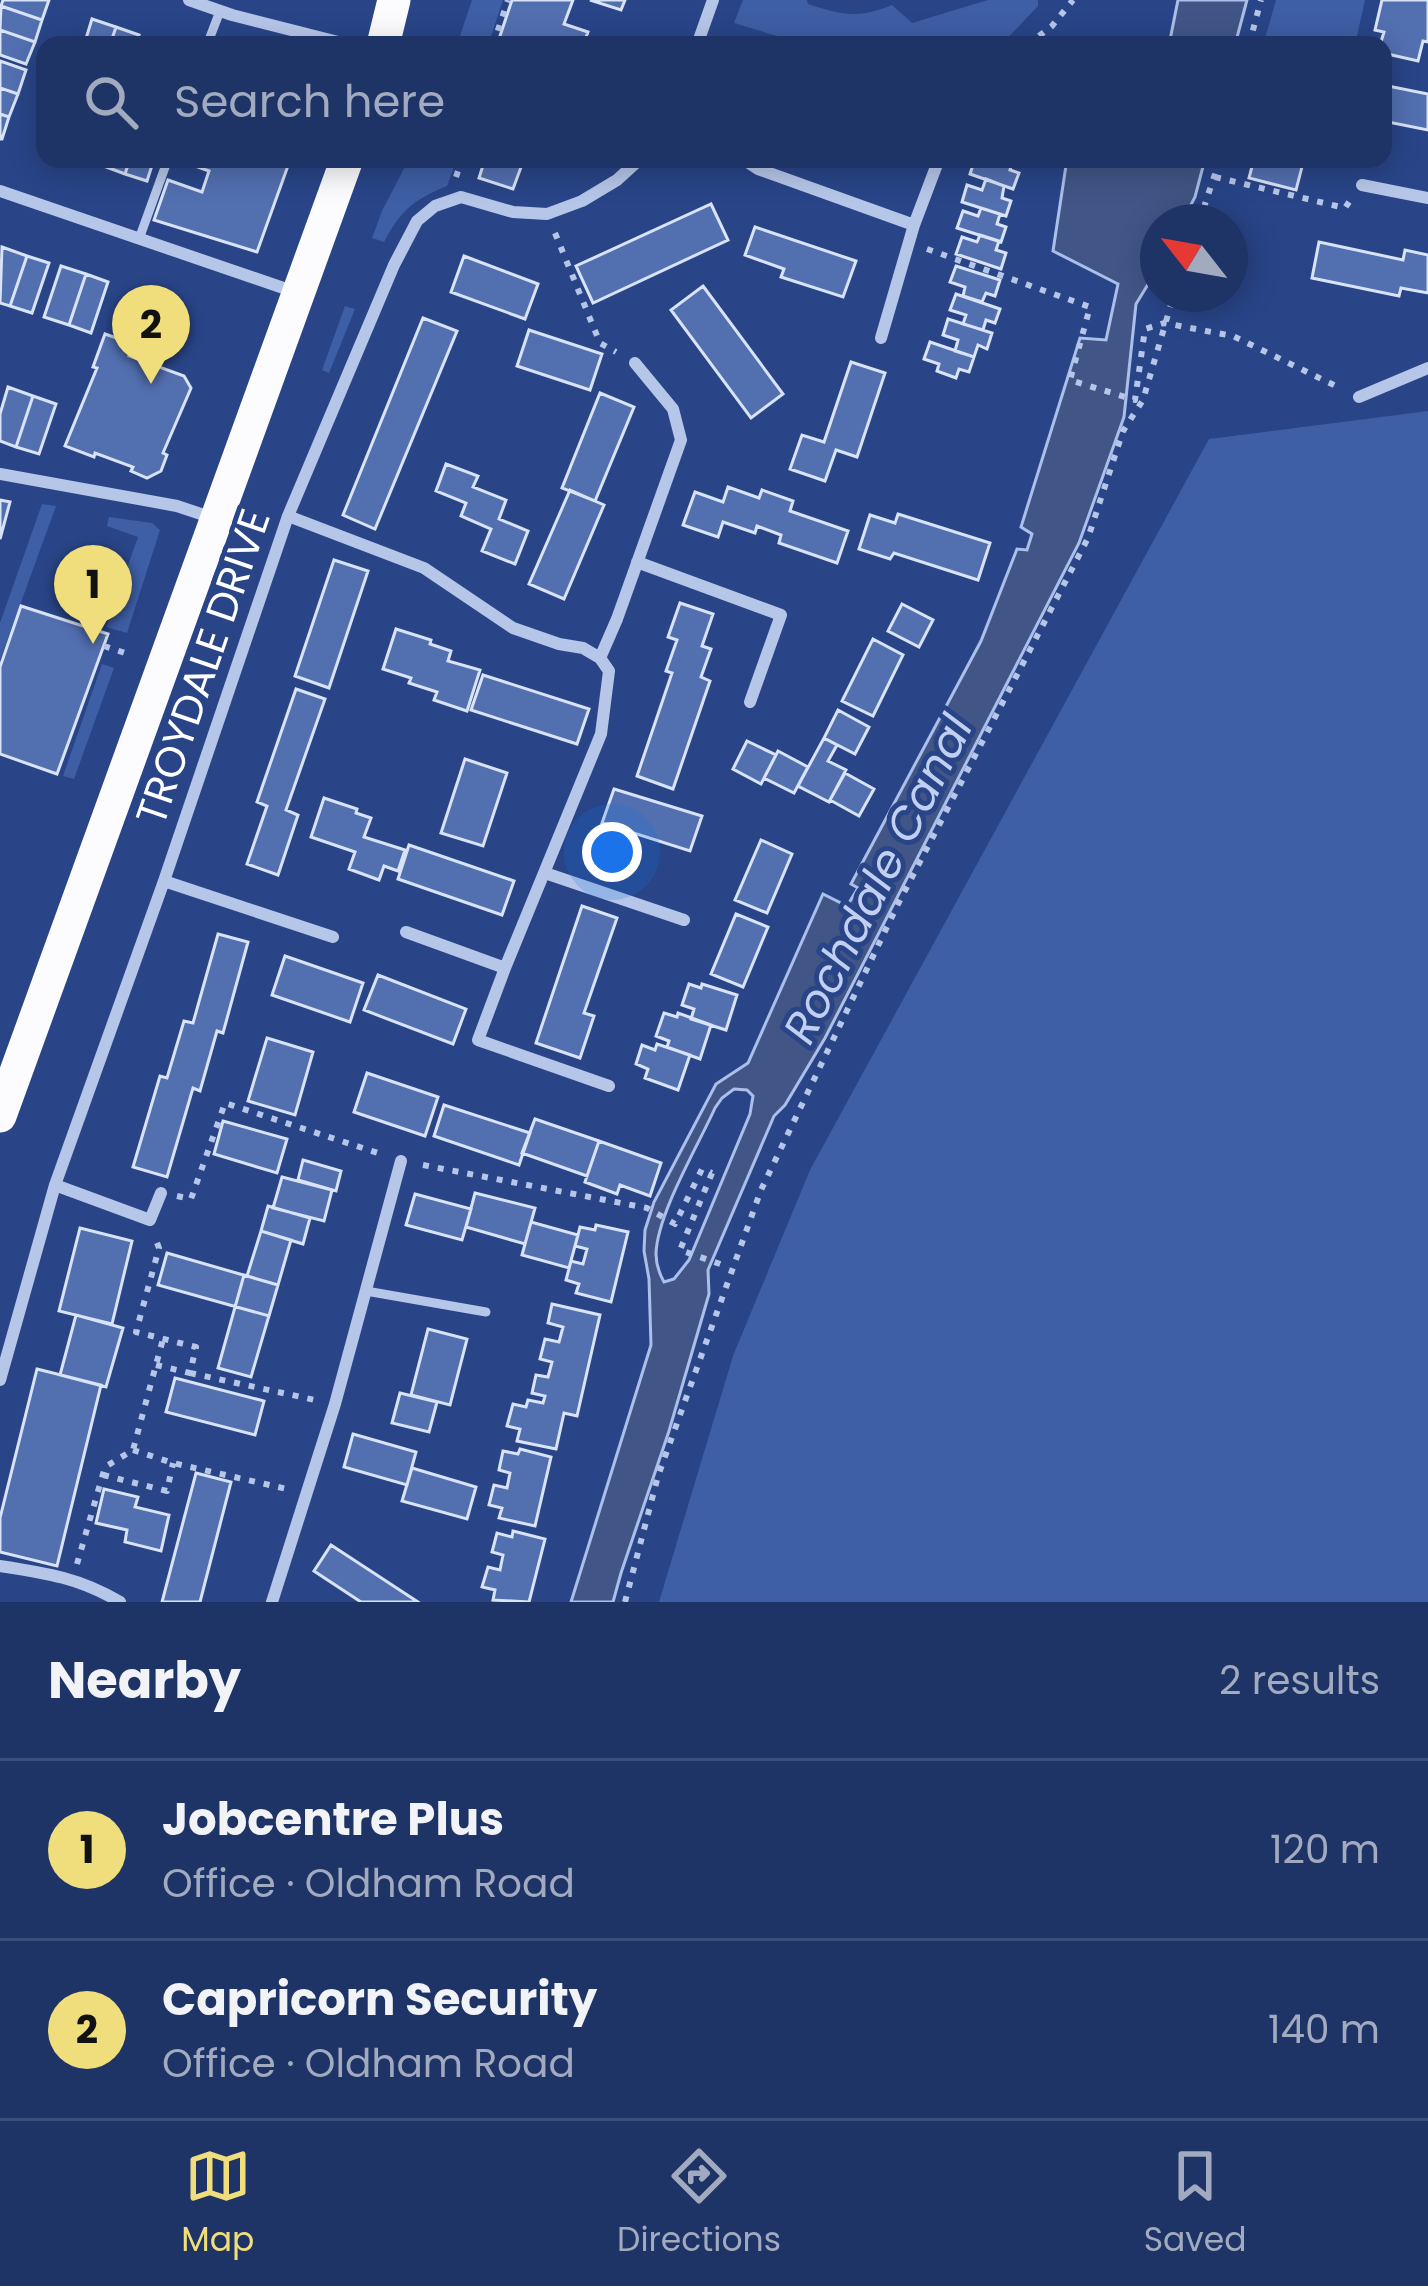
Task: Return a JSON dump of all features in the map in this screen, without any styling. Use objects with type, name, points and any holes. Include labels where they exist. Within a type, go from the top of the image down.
[{"type":"highway","points":[[385,36],[394,0]]},
{"type":"highway","points":[[0,1116],[344,168]]},
{"type":"street","points":[[189,0],[316,36]]},
{"type":"street","points":[[700,36],[713,0]]},
{"type":"street","points":[[547,214],[582,201],[630,168]]},
{"type":"street","points":[[756,168],[914,226]]},
{"type":"street","points":[[881,338],[936,168]]},
{"type":"street","points":[[1362,185],[1428,198]]},
{"type":"street","points":[[0,191],[299,293]]},
{"type":"street","name":"TROYDALE DRIVE","points":[[0,1380],[56,1185],[288,516],[394,265],[417,221],[435,206],[461,197],[513,212],[547,214]]},
{"type":"street","points":[[600,658],[681,440],[673,409],[635,363]]},
{"type":"street","points":[[1359,397],[1428,368]]},
{"type":"street","points":[[0,474],[177,506],[218,519]]},
{"type":"street","points":[[288,516],[424,568],[513,628],[583,648],[600,658],[609,671],[601,734],[478,1040],[609,1086]]},
{"type":"street","points":[[638,562],[781,615],[749,702]]},
{"type":"street","points":[[545,873],[684,920]]},
{"type":"street","points":[[164,881],[333,937]]},
{"type":"street","points":[[406,932],[505,968]]},
{"type":"street","points":[[272,1602],[308,1494],[401,1161]]},
{"type":"street","points":[[56,1185],[150,1220],[161,1193]]},
{"type":"street","points":[[0,1566],[73,1578],[120,1602]]},
{"type":"lane","points":[[210,36],[220,11]]},
{"type":"lane","points":[[139,239],[164,168]]},
{"type":"lane","points":[[366,1291],[486,1312]]},
{"type":"path","points":[[496,36],[508,0]]},
{"type":"path","points":[[1039,36],[1073,0]]},
{"type":"path","points":[[1251,36],[1261,0]]},
{"type":"path","points":[[456,177],[459,168]]},
{"type":"path","points":[[1205,204],[1218,168]]},
{"type":"path","points":[[1215,177],[1346,208],[1362,185]]},
{"type":"path","points":[[547,214],[600,343],[635,363]]},
{"type":"path","points":[[914,226],[927,250],[1090,307],[1070,380],[1135,400],[1145,329],[1164,323],[1233,336],[1359,397]]},
{"type":"path","points":[[625,1602],[658,1476],[760,1190],[898,904],[1088,538],[1123,431],[1143,400],[1168,312]]},
{"type":"path","points":[[104,646],[125,653]]},
{"type":"path","points":[[647,1208],[675,1224],[702,1169],[712,1173],[680,1250],[723,1265]]},
{"type":"path","points":[[150,1220],[159,1247],[136,1332],[196,1347],[190,1373]]},
{"type":"path","points":[[73,1578],[105,1468],[133,1450],[163,1339]]},
{"type":"path","points":[[156,1364],[334,1404]]},
{"type":"path","points":[[133,1450],[308,1494]]},
{"type":"path","points":[[103,1475],[167,1490],[173,1462]]},
{"type":"shaded area","points":[[472,0],[503,0],[491,36],[460,36]]},
{"type":"shaded area","points":[[743,0],[807,0],[850,14],[892,5],[912,23],[988,0],[1038,0],[1038,6],[1010,36],[777,36],[734,23]]},
{"type":"shaded area","points":[[1276,0],[1365,0],[1357,36],[1266,36]]},
{"type":"shaded area","points":[[404,168],[454,168],[447,186],[409,207],[384,242],[372,238]]},
{"type":"shaded area","points":[[345,306],[355,309],[329,373],[322,370]]},
{"type":"shaded area","points":[[1428,411],[1428,1602],[659,1602],[733,1356],[810,1170],[1209,439]]},
{"type":"shaded area","points":[[42,504],[56,506],[0,660],[0,623]]},
{"type":"shaded area","points":[[109,517],[152,523],[160,530],[127,633],[106,627],[138,537],[107,526]]},
{"type":"shaded area","points":[[102,664],[114,668],[74,779],[63,776]]},
{"type":"water","points":[[1178,0],[1247,0],[1237,36],[1171,36]]},
{"type":"water","name":"Rochdale Canal","points":[[1066,168],[1203,168],[1191,204],[1140,204],[1140,297],[1124,417],[1079,543],[825,1038],[774,1116],[708,1270],[709,1294],[613,1602],[571,1602],[651,1345],[644,1251],[654,1202],[716,1084],[748,1063],[823,894],[847,906],[858,888],[851,884],[981,641],[1017,549],[1027,550],[1032,534],[1021,527],[1080,338],[1106,340],[1118,284],[1053,251]],"holes":[[[734,1089],[747,1090],[753,1096],[750,1114],[689,1260],[674,1279],[664,1282],[656,1254],[658,1238],[715,1108]]]},
{"type":"building","points":[[3,0],[49,0],[42,20],[1,6]]},
{"type":"building","points":[[512,0],[573,0],[564,24],[588,32],[586,36],[500,36]]},
{"type":"building","points":[[590,0],[625,0],[621,10]]},
{"type":"building","points":[[1382,0],[1428,0],[1428,42],[1423,41],[1418,61],[1392,55],[1392,36],[1375,30]]},
{"type":"building","points":[[1,6],[42,20],[35,42],[0,30]]},
{"type":"building","points":[[92,19],[116,27],[113,36],[87,36]]},
{"type":"building","points":[[116,27],[139,35],[139,36],[113,36]]},
{"type":"building","points":[[0,30],[35,42],[26,64],[0,55]]},
{"type":"building","points":[[0,61],[26,70],[18,94],[0,88]]},
{"type":"building","points":[[1392,87],[1428,94],[1428,130],[1392,123]]},
{"type":"building","points":[[0,88],[18,94],[9,117],[0,114]]},
{"type":"building","points":[[0,114],[9,117],[2,139],[0,139]]},
{"type":"building","points":[[127,168],[151,168],[147,181],[125,174]]},
{"type":"building","points":[[201,168],[287,168],[257,252],[154,220],[168,180],[202,192],[209,171]]},
{"type":"building","points":[[482,168],[521,168],[513,189],[479,178]]},
{"type":"building","points":[[972,168],[1011,168],[1019,173],[1013,189],[970,174]]},
{"type":"building","points":[[1252,168],[1302,168],[1296,190],[1249,178]]},
{"type":"building","points":[[986,179],[1004,186],[1002,198],[1011,201],[1006,216],[962,202],[967,185],[982,190]]},
{"type":"building","points":[[711,204],[728,240],[593,303],[576,266]]},
{"type":"building","points":[[981,208],[1000,214],[997,224],[1006,227],[1001,242],[957,228],[963,211],[978,216]]},
{"type":"building","points":[[755,227],[856,261],[843,297],[781,277],[784,269],[745,255]]},
{"type":"building","points":[[980,235],[999,241],[996,250],[1006,253],[1001,269],[956,254],[962,237],[977,242]]},
{"type":"building","points":[[1319,242],[1403,260],[1405,250],[1428,255],[1428,293],[1401,288],[1399,296],[1312,278]]},
{"type":"building","points":[[2,247],[27,256],[10,306],[0,303]]},
{"type":"building","points":[[27,256],[49,263],[32,313],[10,306]]},
{"type":"building","points":[[464,256],[538,284],[525,319],[451,292]]},
{"type":"building","points":[[61,266],[86,274],[69,325],[44,317]]},
{"type":"building","points":[[956,266],[1000,280],[995,296],[986,293],[982,302],[963,296],[965,287],[950,282]]},
{"type":"building","points":[[86,274],[108,282],[91,333],[69,325]]},
{"type":"building","points":[[703,286],[783,394],[751,418],[671,310]]},
{"type":"building","points":[[956,294],[1000,309],[995,323],[986,320],[983,330],[963,324],[966,315],[950,310]]},
{"type":"building","points":[[423,318],[457,331],[375,529],[343,515]]},
{"type":"building","points":[[948,319],[992,333],[987,349],[978,345],[974,357],[955,351],[958,340],[943,335]]},
{"type":"building","points":[[529,330],[602,354],[590,390],[517,366]]},
{"type":"building","points":[[105,334],[134,344],[129,356],[184,376],[191,388],[163,453],[167,455],[161,471],[147,478],[131,471],[133,467],[65,446],[97,368],[93,367]]},
{"type":"building","points":[[930,342],[974,357],[969,372],[959,369],[956,378],[937,371],[939,364],[924,359]]},
{"type":"building","points":[[851,362],[885,373],[857,457],[836,450],[825,481],[790,469],[802,435],[824,442]]},
{"type":"building","points":[[8,387],[33,396],[16,447],[0,441],[0,414]]},
{"type":"building","points":[[600,393],[634,407],[595,501],[562,488]]},
{"type":"building","points":[[33,396],[56,404],[39,454],[16,447]]},
{"type":"building","points":[[446,464],[478,476],[473,487],[506,500],[499,519],[528,531],[515,564],[482,551],[491,529],[461,516],[466,503],[436,491]]},
{"type":"building","points":[[728,487],[759,498],[762,490],[793,501],[790,511],[848,531],[837,563],[779,543],[781,535],[757,526],[755,533],[723,522],[718,537],[683,525],[695,492],[723,502]]},
{"type":"building","points":[[570,490],[604,505],[564,599],[529,584]]},
{"type":"building","points":[[0,500],[10,502],[0,539]]},
{"type":"building","points":[[898,514],[990,543],[978,580],[894,553],[890,559],[859,549],[870,515],[895,523]]},
{"type":"building","points":[[334,560],[368,571],[329,688],[295,676]]},
{"type":"building","points":[[680,603],[713,614],[702,646],[711,649],[701,677],[710,681],[673,789],[637,776],[672,673],[666,671],[677,640],[668,637]]},
{"type":"building","points":[[902,604],[933,620],[919,647],[888,631]]},
{"type":"building","points":[[21,606],[108,634],[57,774],[0,754],[0,667]]},
{"type":"building","points":[[396,629],[451,651],[448,661],[480,670],[467,711],[434,700],[437,692],[383,669]]},
{"type":"building","points":[[873,639],[903,655],[873,716],[842,701]]},
{"type":"building","points":[[483,675],[589,709],[577,744],[471,710]]},
{"type":"building","points":[[296,689],[325,699],[286,810],[298,815],[278,875],[247,864],[267,806],[257,802]]},
{"type":"building","points":[[838,710],[869,727],[855,754],[824,738]]},
{"type":"building","points":[[824,738],[837,745],[828,761],[846,770],[829,802],[798,786]]},
{"type":"building","points":[[747,741],[776,755],[761,784],[733,769]]},
{"type":"building","points":[[778,751],[808,767],[794,793],[764,778]]},
{"type":"building","points":[[465,759],[507,773],[483,846],[441,833]]},
{"type":"building","points":[[845,773],[874,789],[859,816],[830,800]]},
{"type":"building","points":[[614,789],[702,816],[690,851],[602,823]]},
{"type":"building","points":[[324,798],[371,818],[364,837],[405,850],[398,871],[384,866],[379,880],[349,869],[355,852],[311,837]]},
{"type":"building","points":[[761,840],[792,854],[767,913],[735,900]]},
{"type":"building","points":[[409,845],[514,881],[502,915],[398,879]]},
{"type":"building","points":[[582,906],[617,918],[584,1013],[594,1016],[580,1058],[536,1043]]},
{"type":"building","points":[[736,914],[768,927],[743,987],[711,974]]},
{"type":"building","points":[[218,934],[248,942],[223,1033],[217,1031],[200,1091],[193,1088],[167,1177],[133,1167],[160,1076],[167,1078],[184,1021],[193,1023]]},
{"type":"building","points":[[285,956],[363,983],[350,1022],[272,995]]},
{"type":"building","points":[[378,975],[466,1009],[453,1044],[364,1010]]},
{"type":"building","points":[[689,984],[737,995],[726,1030],[691,1019],[694,1009],[682,1005]]},
{"type":"building","points":[[664,1013],[711,1025],[700,1059],[667,1047],[669,1041],[656,1036]]},
{"type":"building","points":[[267,1038],[313,1052],[295,1115],[248,1101]]},
{"type":"building","points":[[657,1044],[690,1055],[678,1090],[645,1078],[648,1069],[636,1064],[642,1045],[655,1050]]},
{"type":"building","points":[[367,1073],[438,1097],[425,1136],[354,1112]]},
{"type":"building","points":[[444,1105],[530,1133],[519,1165],[434,1136]]},
{"type":"building","points":[[535,1119],[599,1141],[587,1176],[522,1153]]},
{"type":"building","points":[[223,1121],[287,1139],[277,1173],[214,1154]]},
{"type":"building","points":[[599,1141],[661,1163],[650,1196],[620,1185],[617,1194],[585,1182]]},
{"type":"building","points":[[303,1160],[341,1171],[336,1191],[298,1180]]},
{"type":"building","points":[[282,1177],[332,1190],[324,1221],[273,1208]]},
{"type":"building","points":[[475,1193],[535,1208],[525,1244],[466,1227]]},
{"type":"building","points":[[415,1194],[471,1209],[462,1240],[406,1225]]},
{"type":"building","points":[[268,1206],[310,1218],[303,1244],[261,1231]]},
{"type":"building","points":[[531,1222],[578,1235],[569,1268],[522,1255]]},
{"type":"building","points":[[596,1225],[628,1232],[611,1302],[576,1293],[579,1284],[566,1280],[571,1261],[583,1264],[587,1249],[575,1246],[580,1227],[595,1230]]},
{"type":"building","points":[[80,1228],[132,1241],[112,1324],[59,1311]]},
{"type":"building","points":[[261,1231],[291,1240],[278,1285],[247,1276]]},
{"type":"building","points":[[167,1253],[278,1285],[269,1316],[158,1285]]},
{"type":"building","points":[[244,1275],[278,1285],[251,1377],[218,1368]]},
{"type":"building","points":[[552,1304],[600,1315],[577,1416],[564,1413],[556,1449],[517,1441],[520,1429],[507,1426],[513,1404],[543,1403],[545,1396],[532,1393],[536,1375],[548,1377],[552,1362],[540,1359],[545,1339],[559,1342],[563,1327],[548,1323]]},
{"type":"building","points":[[76,1315],[123,1328],[106,1387],[60,1375]]},
{"type":"building","points":[[428,1329],[467,1339],[450,1405],[411,1395]]},
{"type":"building","points":[[37,1369],[101,1385],[57,1566],[0,1552],[0,1518]]},
{"type":"building","points":[[175,1378],[264,1401],[255,1435],[166,1412]]},
{"type":"building","points":[[400,1393],[437,1402],[429,1432],[392,1423]]},
{"type":"building","points":[[353,1434],[416,1452],[407,1485],[344,1467]]},
{"type":"building","points":[[520,1449],[551,1457],[535,1526],[499,1518],[502,1508],[489,1505],[494,1485],[507,1488],[510,1473],[499,1470],[503,1451],[518,1454]]},
{"type":"building","points":[[412,1468],[476,1487],[467,1519],[402,1501]]},
{"type":"building","points":[[196,1473],[231,1482],[200,1602],[162,1602]]},
{"type":"building","points":[[104,1489],[138,1497],[135,1507],[169,1515],[161,1551],[125,1542],[127,1530],[96,1523]]},
{"type":"building","points":[[513,1531],[545,1539],[529,1602],[493,1600],[495,1590],[482,1587],[488,1567],[500,1570],[503,1555],[492,1552],[497,1533],[512,1537]]},
{"type":"building","points":[[331,1545],[418,1602],[361,1602],[314,1571]]},
{"type":"place","name":"Capricorn Security","points":[[151,384]]},
{"type":"place","name":"Jobcentre Plus","points":[[93,644]]}]
